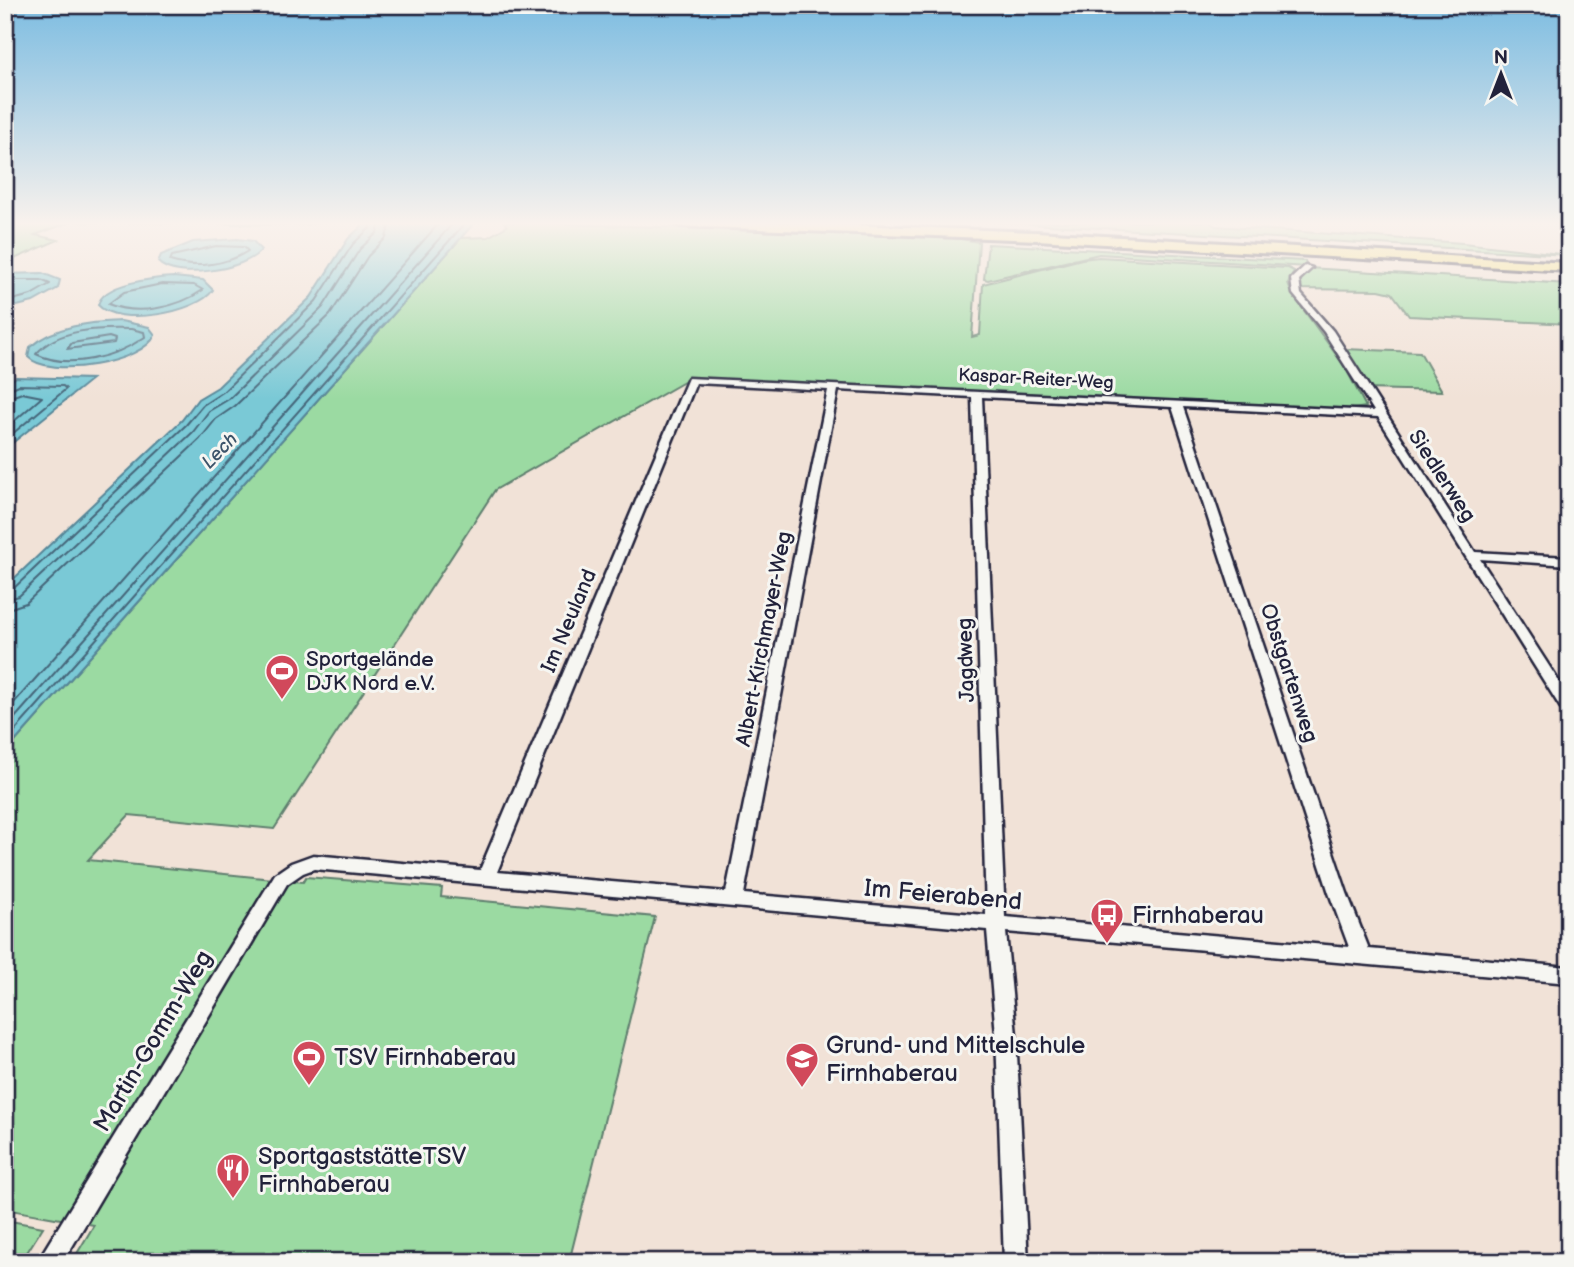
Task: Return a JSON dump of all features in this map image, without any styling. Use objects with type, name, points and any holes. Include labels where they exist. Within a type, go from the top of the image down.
[{"type":"street","name":"Siedlerweg","points":[[1295,281],[1297,294],[1328,331],[1569,709]]},
{"type":"street","name":"Kaspar-Reiter-Weg","points":[[692,380],[1379,414]]},
{"type":"street","name":"Im Neuland","points":[[485,879],[692,380]]},
{"type":"street","name":"Albert-Kirchmayer-Weg","points":[[734,900],[834,387]]},
{"type":"street","name":"Jagdweg","points":[[977,393],[996,925],[1006,1035],[1016,1262]]},
{"type":"street","name":"Obstgartenweg","points":[[1176,403],[1338,893],[1362,956]]},
{"type":"street","points":[[1469,555],[1569,561]]},
{"type":"street","name":"Im Feierabend","points":[[313,862],[1569,975]]},
{"type":"street","name":"Martin-Gomm-Weg","points":[[49,1262],[281,879],[296,868],[313,862]]},
{"type":"green space","points":[[423,281],[976,281],[972,337],[980,335],[983,284],[994,281],[1289,281],[1292,294],[1345,367],[1366,407],[1353,409],[691,378],[495,490],[274,829],[129,815],[88,860],[303,882],[306,877],[442,888],[441,897],[655,917],[569,1262],[72,1262],[94,1225],[5,1209],[5,753]]},
{"type":"green space","points":[[1297,281],[1522,281],[1569,284],[1569,324],[1409,316],[1392,293],[1379,290],[1295,289]]},
{"type":"green space","points":[[1343,349],[1420,352],[1442,391],[1365,389]]},
{"type":"green space","points":[[5,1220],[43,1227],[21,1262],[5,1262]]},
{"type":"water","points":[[5,281],[60,281],[58,288],[33,302],[5,309]]},
{"type":"water","points":[[204,281],[213,290],[205,298],[191,305],[157,314],[122,315],[108,312],[98,305],[109,291],[130,283]]},
{"type":"water","name":"Lech","points":[[321,281],[423,281],[5,753],[5,587],[182,420],[198,399],[218,387],[311,297]]},
{"type":"water","points":[[121,321],[149,327],[155,335],[147,345],[133,353],[95,365],[55,367],[39,364],[28,357],[30,347],[50,334],[85,324]]},
{"type":"water","points":[[16,377],[92,379],[5,449],[5,385]]},
{"type":"place","name":"Sportgelände DJK Nord e.V.","points":[[282,701]]},
{"type":"place","name":"Firnhaberau","points":[[1107,945]]},
{"type":"place","name":"TSV Firnhaberau","points":[[309,1087]]},
{"type":"place","name":"Grund- und Mittelschule Firnhaberau","points":[[802,1089]]},
{"type":"place","name":"SportgaststätteTSV Firnhaberau","points":[[233,1200]]}]
